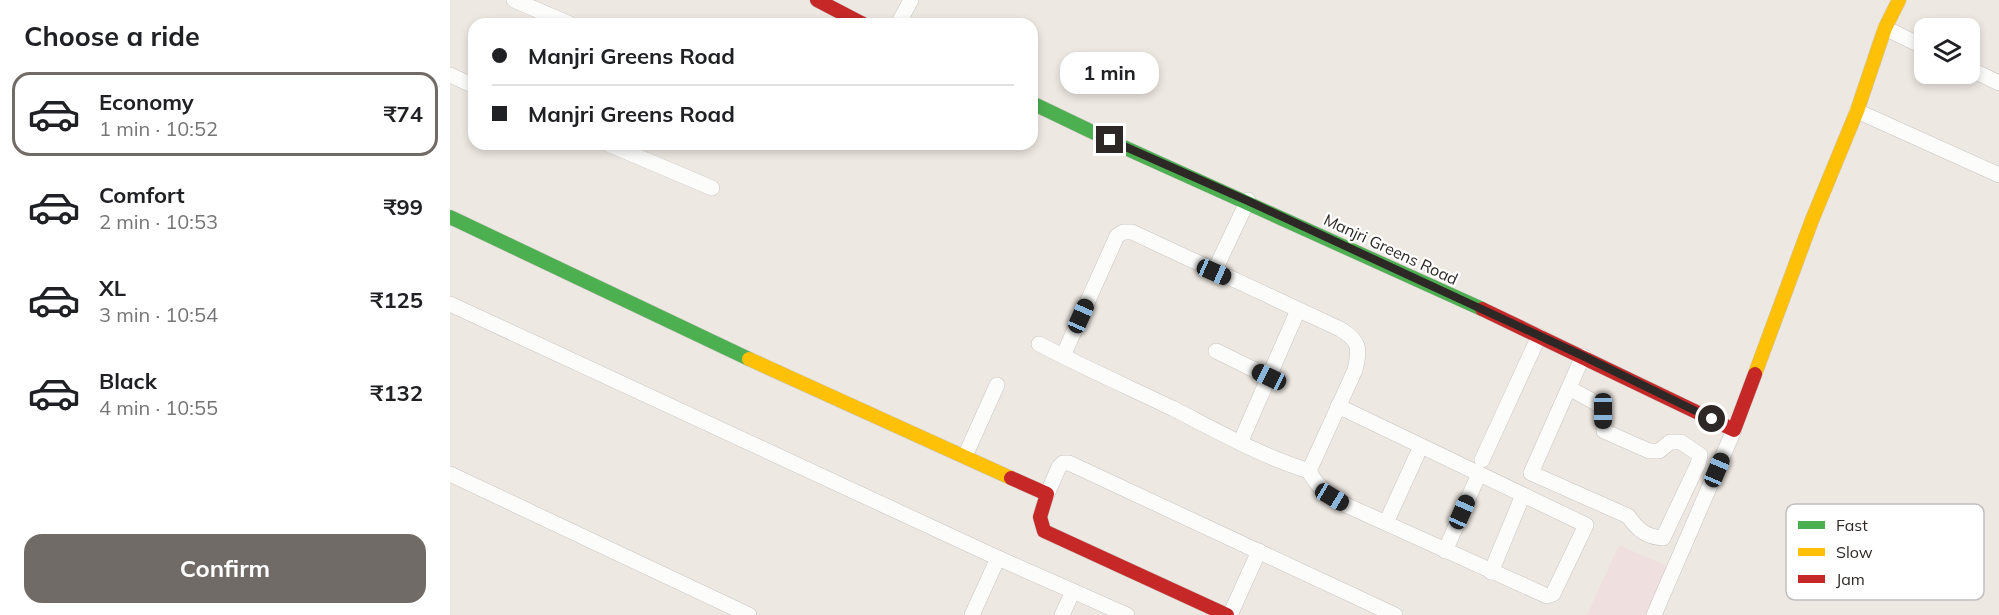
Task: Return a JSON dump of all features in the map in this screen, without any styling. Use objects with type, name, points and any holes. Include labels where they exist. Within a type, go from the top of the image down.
[{"type":"street","points":[[514,0],[556,18]]},
{"type":"street","points":[[817,0],[852,18]]},
{"type":"street","points":[[901,18],[911,0]]},
{"type":"street","points":[[1654,615],[1734,430],[1812,220],[1857,111],[1885,28],[1899,0]]},
{"type":"street","points":[[1885,28],[1914,42]]},
{"type":"street","points":[[1980,74],[1999,83]]},
{"type":"street","points":[[450,75],[468,83]]},
{"type":"street","name":"Manjri Greens Road","points":[[1038,106],[1583,356],[1734,430]]},
{"type":"street","points":[[1857,111],[1999,175]]},
{"type":"street","points":[[622,150],[712,188]]},
{"type":"street","points":[[1214,272],[1248,201]]},
{"type":"street","points":[[450,217],[768,368],[1047,494]]},
{"type":"street","points":[[1063,356],[1117,236],[1123,232],[1132,232],[1340,329],[1351,336],[1357,345],[1355,370],[1309,471]]},
{"type":"street","points":[[450,304],[998,558],[1127,615]]},
{"type":"street","points":[[1240,443],[1299,310]]},
{"type":"street","points":[[1445,551],[1539,336]]},
{"type":"street","points":[[1040,344],[1240,443],[1288,465],[1309,471],[1314,481],[1332,497],[1540,595],[1553,594],[1587,525],[1523,495],[1481,467],[1421,446],[1338,406]]},
{"type":"street","points":[[1216,351],[1269,377]]},
{"type":"street","points":[[1569,388],[1598,404],[1603,411],[1604,431],[1649,451],[1659,451],[1670,442],[1681,442],[1700,455],[1664,538],[1652,538],[1638,530],[1628,516],[1531,473],[1583,356]]},
{"type":"street","points":[[965,456],[997,385]]},
{"type":"street","points":[[1386,523],[1421,446]]},
{"type":"street","points":[[1259,551],[1229,615],[1044,531],[1040,525],[1040,517],[1059,467],[1063,463],[1069,463],[1259,551],[1395,615]]},
{"type":"street","points":[[450,474],[749,615]]},
{"type":"street","points":[[1491,572],[1523,495]]},
{"type":"street","points":[[972,615],[998,558]]},
{"type":"street","points":[[1062,615],[1073,591]]},
{"type":"shaded area","points":[[1619,545],[1669,567],[1647,615],[1587,615]]},
{"type":"traffic: fast","points":[[1038,106],[1130,150],[1482,309]]},
{"type":"traffic: fast","points":[[450,217],[749,359]]},
{"type":"traffic: slow","points":[[1755,374],[1812,220],[1857,111],[1885,28],[1899,0]]},
{"type":"traffic: slow","points":[[749,359],[1011,478]]},
{"type":"traffic: jam","points":[[817,0],[852,18]]},
{"type":"traffic: jam","points":[[1482,309],[1734,430],[1755,374]]},
{"type":"traffic: jam","points":[[1011,478],[1047,494],[1040,517],[1044,531],[1227,615]]},
{"type":"route","points":[[1110,140],[1248,201],[1583,356],[1712,419]]}]
